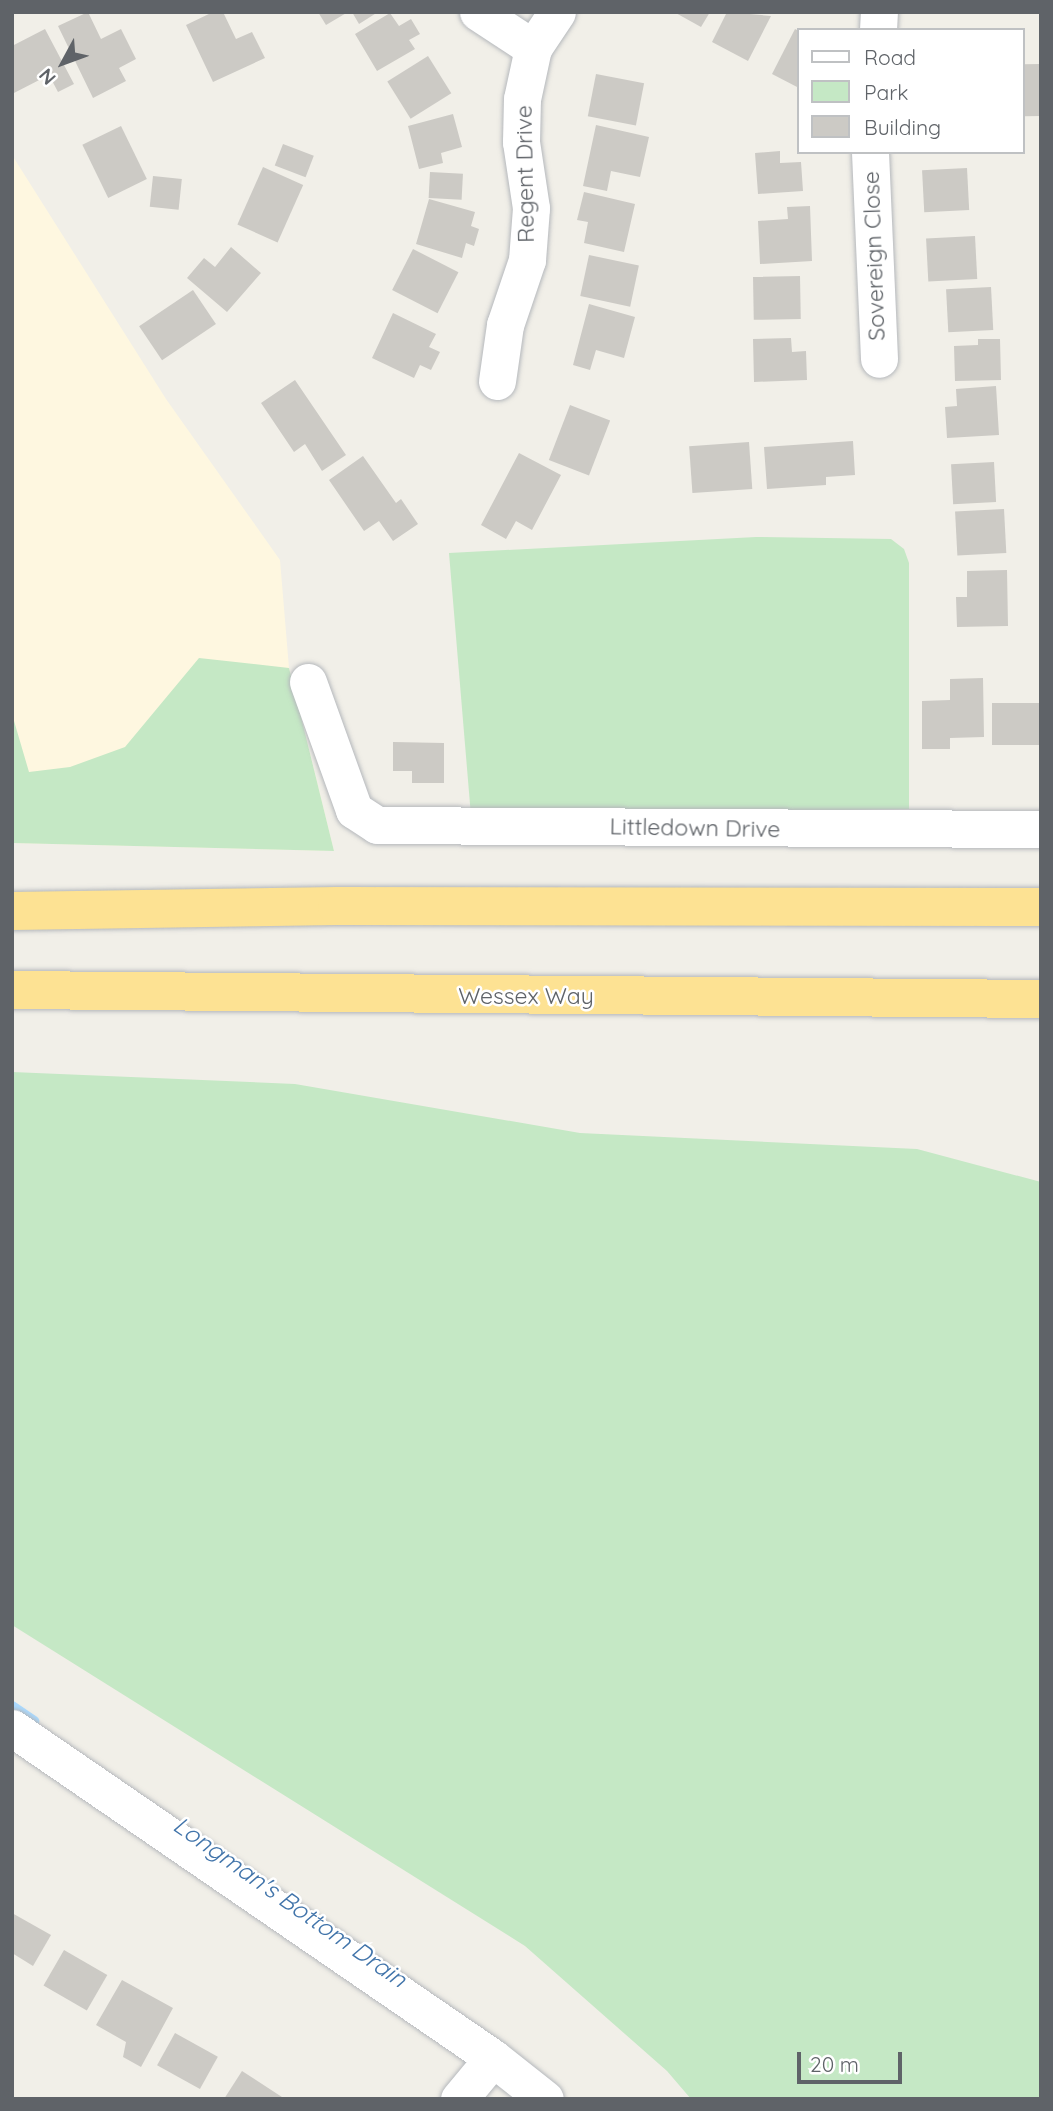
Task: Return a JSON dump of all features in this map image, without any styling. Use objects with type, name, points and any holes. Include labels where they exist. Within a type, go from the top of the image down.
[{"type":"highway","points":[[12,911],[1041,907]]},
{"type":"highway","name":"Wessex Way","points":[[12,990],[1041,999]]},
{"type":"street","points":[[478,12],[533,48]]},
{"type":"street","name":"Regent Drive","points":[[496,381],[505,325],[527,260],[531,208],[521,142],[522,99],[533,48],[557,12]]},
{"type":"street","name":"Sovereign Close","points":[[870,154],[879,359]]},
{"type":"street","name":"Littledown Drive","points":[[308,682],[354,810],[377,825],[1041,829]]},
{"type":"street","points":[[12,1728],[493,2058],[545,2099]]},
{"type":"street","points":[[459,2099],[493,2058]]},
{"type":"shaded area","points":[[12,155],[166,399],[280,560],[289,668],[334,851],[12,843]]},
{"type":"green space","points":[[756,537],[891,539],[904,549],[909,563],[909,809],[471,816],[449,553]]},
{"type":"green space","points":[[199,658],[289,668],[334,851],[12,843],[12,714],[29,772],[70,767],[125,747]]},
{"type":"green space","points":[[12,1072],[295,1084],[580,1133],[917,1149],[1041,1182],[1041,2099],[691,2099],[667,2071],[525,1946],[12,1625]]},
{"type":"building","points":[[88,12],[101,39],[121,29],[136,59],[119,68],[126,81],[93,98],[58,26]]},
{"type":"building","points":[[213,12],[223,12],[236,39],[252,32],[265,58],[213,82],[186,25]]},
{"type":"building","points":[[318,12],[348,12],[326,25]]},
{"type":"building","points":[[352,12],[378,12],[359,24]]},
{"type":"building","points":[[674,12],[710,12],[701,27]]},
{"type":"building","points":[[727,12],[771,16],[748,61],[712,42]]},
{"type":"building","points":[[390,13],[399,26],[411,19],[420,34],[409,40],[415,49],[377,71],[355,34]]},
{"type":"building","points":[[45,29],[74,84],[58,92],[49,75],[12,94],[12,46]]},
{"type":"building","points":[[795,29],[797,30],[797,87],[772,74]]},
{"type":"building","points":[[428,56],[451,93],[411,119],[387,81]]},
{"type":"building","points":[[1025,64],[1040,64],[1041,116],[1025,116]]},
{"type":"building","points":[[596,74],[644,83],[636,126],[588,116]]},
{"type":"building","points":[[453,114],[462,147],[441,153],[443,163],[419,169],[408,126]]},
{"type":"building","points":[[596,125],[649,137],[640,177],[611,171],[607,191],[583,186]]},
{"type":"building","points":[[121,126],[147,179],[108,198],[82,145]]},
{"type":"building","points":[[283,144],[314,156],[306,177],[275,165]]},
{"type":"building","points":[[780,151],[780,163],[801,162],[803,191],[758,194],[755,153]]},
{"type":"building","points":[[263,167],[303,185],[278,242],[237,225]]},
{"type":"building","points":[[967,168],[969,210],[924,212],[922,170]]},
{"type":"building","points":[[430,172],[463,174],[462,200],[429,198]]},
{"type":"building","points":[[153,176],[182,179],[179,210],[150,207]]},
{"type":"building","points":[[584,192],[635,204],[624,252],[584,243],[588,222],[577,220]]},
{"type":"building","points":[[429,199],[475,212],[471,226],[479,229],[474,246],[466,243],[462,258],[416,244]]},
{"type":"building","points":[[810,206],[812,261],[760,264],[758,221],[788,219],[787,207]]},
{"type":"building","points":[[975,236],[977,279],[928,282],[926,239]]},
{"type":"building","points":[[231,247],[261,273],[227,312],[187,278],[204,258],[215,267]]},
{"type":"building","points":[[413,249],[458,272],[438,313],[392,290]]},
{"type":"building","points":[[589,255],[639,266],[630,307],[580,296]]},
{"type":"building","points":[[800,276],[801,319],[754,320],[753,277]]},
{"type":"building","points":[[991,287],[993,330],[948,332],[946,289]]},
{"type":"building","points":[[193,290],[216,324],[162,360],[139,326]]},
{"type":"building","points":[[589,304],[635,317],[624,358],[596,350],[590,370],[573,365]]},
{"type":"building","points":[[393,313],[436,334],[429,347],[440,352],[431,370],[420,365],[414,378],[372,358]]},
{"type":"building","points":[[791,338],[792,352],[806,351],[807,380],[754,382],[753,339]]},
{"type":"building","points":[[978,339],[1000,339],[1001,380],[955,381],[954,346],[978,345]]},
{"type":"building","points":[[295,380],[346,455],[322,471],[305,444],[294,452],[261,403]]},
{"type":"building","points":[[996,386],[999,435],[947,438],[945,407],[957,406],[956,389]]},
{"type":"building","points":[[570,405],[610,420],[589,475],[549,460]]},
{"type":"building","points":[[853,441],[855,475],[826,477],[826,485],[767,489],[764,447]]},
{"type":"building","points":[[749,442],[752,489],[692,493],[689,446]]},
{"type":"building","points":[[519,453],[561,475],[532,530],[516,521],[506,539],[481,525]]},
{"type":"building","points":[[363,456],[396,503],[401,499],[418,524],[393,541],[379,521],[364,531],[329,480]]},
{"type":"building","points":[[994,462],[996,502],[953,504],[951,464]]},
{"type":"building","points":[[1004,509],[1006,553],[957,556],[955,512]]},
{"type":"building","points":[[1007,570],[1008,626],[957,627],[956,597],[967,597],[967,571]]},
{"type":"building","points":[[983,678],[984,737],[950,738],[950,749],[922,749],[922,701],[950,700],[950,679]]},
{"type":"building","points":[[992,703],[1041,703],[1041,745],[992,745]]},
{"type":"building","points":[[393,742],[444,743],[444,783],[412,783],[412,771],[393,771]]},
{"type":"building","points":[[12,1913],[51,1935],[33,1966],[12,1953]]},
{"type":"building","points":[[64,1950],[107,1975],[87,2011],[44,1986]]},
{"type":"building","points":[[122,1980],[173,2008],[141,2067],[123,2057],[126,2042],[96,2025]]},
{"type":"building","points":[[175,2033],[218,2057],[200,2089],[157,2065]]},
{"type":"building","points":[[242,2071],[285,2099],[224,2099]]},
{"type":"waterway","name":"Longman's Bottom Drain","points":[[12,1706],[34,1721]]}]
